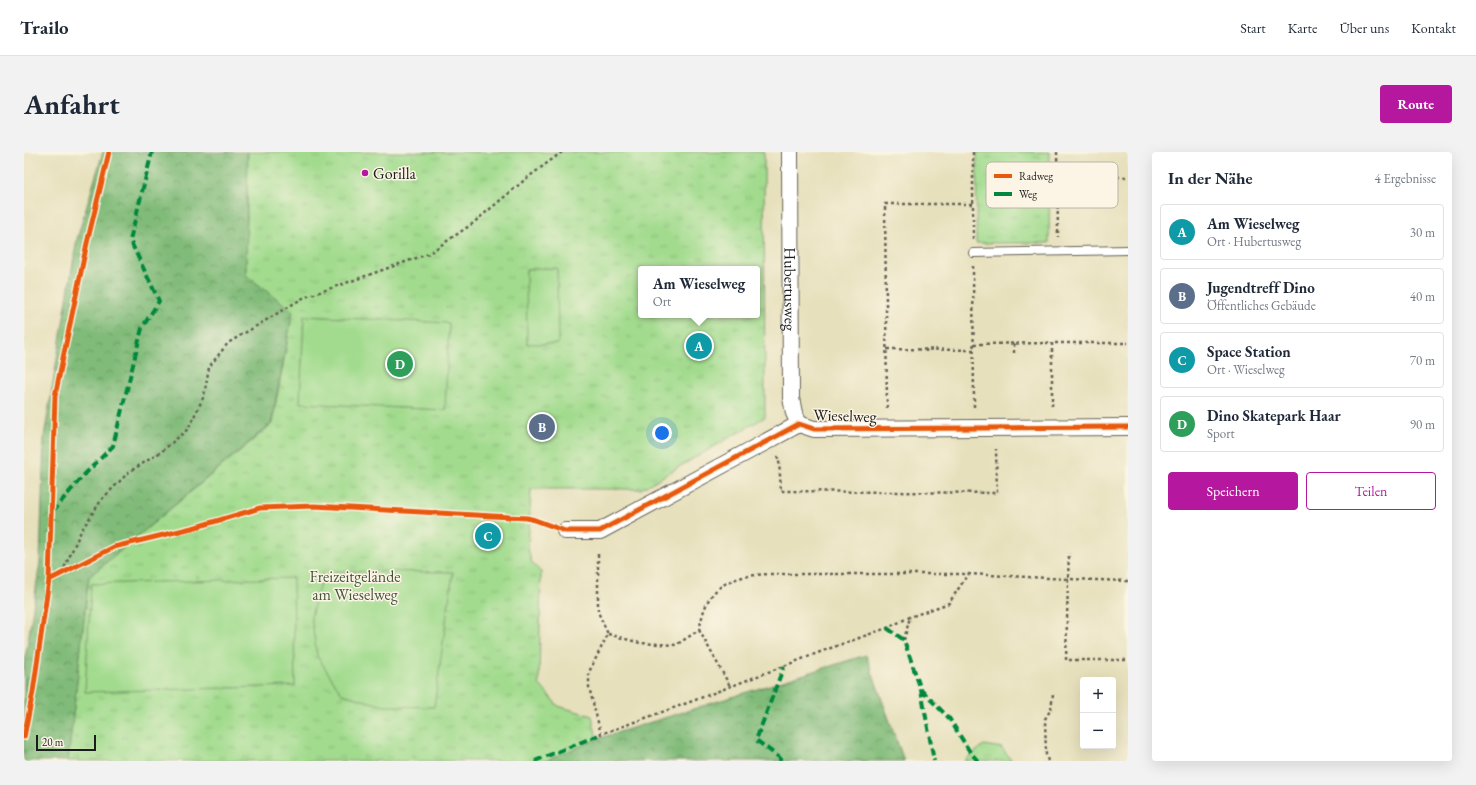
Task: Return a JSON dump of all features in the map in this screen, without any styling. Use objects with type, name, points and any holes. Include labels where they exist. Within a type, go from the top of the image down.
[{"type":"street","name":"Hubertusweg","points":[[790,152],[791,398],[794,413],[799,424]]},
{"type":"street","name":"Wieselweg","points":[[565,531],[600,531],[799,424],[814,429],[1128,428]]},
{"type":"lane","points":[[973,253],[1128,250]]},
{"type":"path","points":[[62,573],[81,531],[102,499],[129,472],[161,452],[188,429],[204,396],[209,367],[228,342],[303,298],[428,254],[472,224],[527,178],[562,152]]},
{"type":"path","points":[[973,152],[974,407]]},
{"type":"path","points":[[1057,208],[1058,252]]},
{"type":"path","points":[[1052,343],[1052,406]]},
{"type":"path","points":[[974,344],[1128,343]]},
{"type":"path","points":[[1014,344],[1014,356]]},
{"type":"path","points":[[887,349],[974,350]]},
{"type":"path","points":[[926,349],[926,354]]},
{"type":"path","points":[[777,455],[779,460],[781,491],[997,493],[996,449]]},
{"type":"path","points":[[1069,553],[1066,660],[1128,660]]},
{"type":"path","points":[[598,554],[598,612],[608,634],[640,644],[676,645],[699,630],[705,607],[716,590],[731,580],[748,575],[968,574],[1128,581]]},
{"type":"path","points":[[608,634],[589,672],[589,688],[601,734],[828,648],[887,628],[910,617],[949,603],[968,574]]},
{"type":"path","points":[[904,640],[910,617]]},
{"type":"path","points":[[699,630],[730,686]]},
{"type":"path","points":[[1048,761],[1046,755],[1045,719],[1051,709],[1053,694]]},
{"type":"green space","points":[[103,152],[248,152],[246,275],[293,311],[271,424],[89,577],[68,761],[24,761],[24,667],[40,562],[44,437],[77,239]]},
{"type":"green space","name":"Freizeitgelände am Wieselweg","points":[[248,152],[764,152],[765,417],[641,489],[531,489],[528,549],[532,563],[541,572],[539,684],[558,706],[592,716],[597,739],[545,761],[68,761],[89,577],[272,424],[293,311],[246,275]]},
{"type":"green space","points":[[977,152],[1050,152],[1050,162],[986,162],[986,208],[1049,208],[1049,243],[976,243]]},
{"type":"green space","points":[[557,268],[558,344],[527,344],[526,269]]},
{"type":"green space","points":[[304,316],[449,323],[445,410],[300,403]]},
{"type":"green space","points":[[323,571],[453,572],[434,707],[384,706],[342,694],[317,656],[311,617]]},
{"type":"green space","points":[[293,578],[295,686],[85,692],[91,584]]},
{"type":"green space","points":[[866,655],[904,761],[545,761],[597,739]]},
{"type":"green space","points":[[984,745],[1002,748],[1012,761],[964,761]]},
{"type":"marked path","points":[[52,512],[84,475],[113,446],[142,328],[159,301],[130,240],[152,152]]},
{"type":"marked path","points":[[887,628],[904,640],[921,690],[934,761]]},
{"type":"marked path","points":[[780,761],[780,758],[756,740],[784,666]]},
{"type":"marked path","points":[[921,690],[949,718],[970,752],[978,761]]},
{"type":"marked path","points":[[535,761],[601,734]]},
{"type":"cycle path","points":[[24,737],[33,692],[49,580],[55,396],[87,243],[109,152]]},
{"type":"cycle path","points":[[49,580],[114,547],[196,527],[260,508],[314,506],[527,518],[565,531],[600,531],[799,424],[814,429],[1128,427]]},
{"type":"place","name":"Gorilla","points":[[365,173]]},
{"type":"place","name":"Am Wieselweg","points":[[699,346]]},
{"type":"place","name":"Dino Skatepark Haar","points":[[400,364]]},
{"type":"place","name":"Jugendtreff Dino","points":[[542,427]]},
{"type":"place","name":"Space Station","points":[[488,536]]}]
